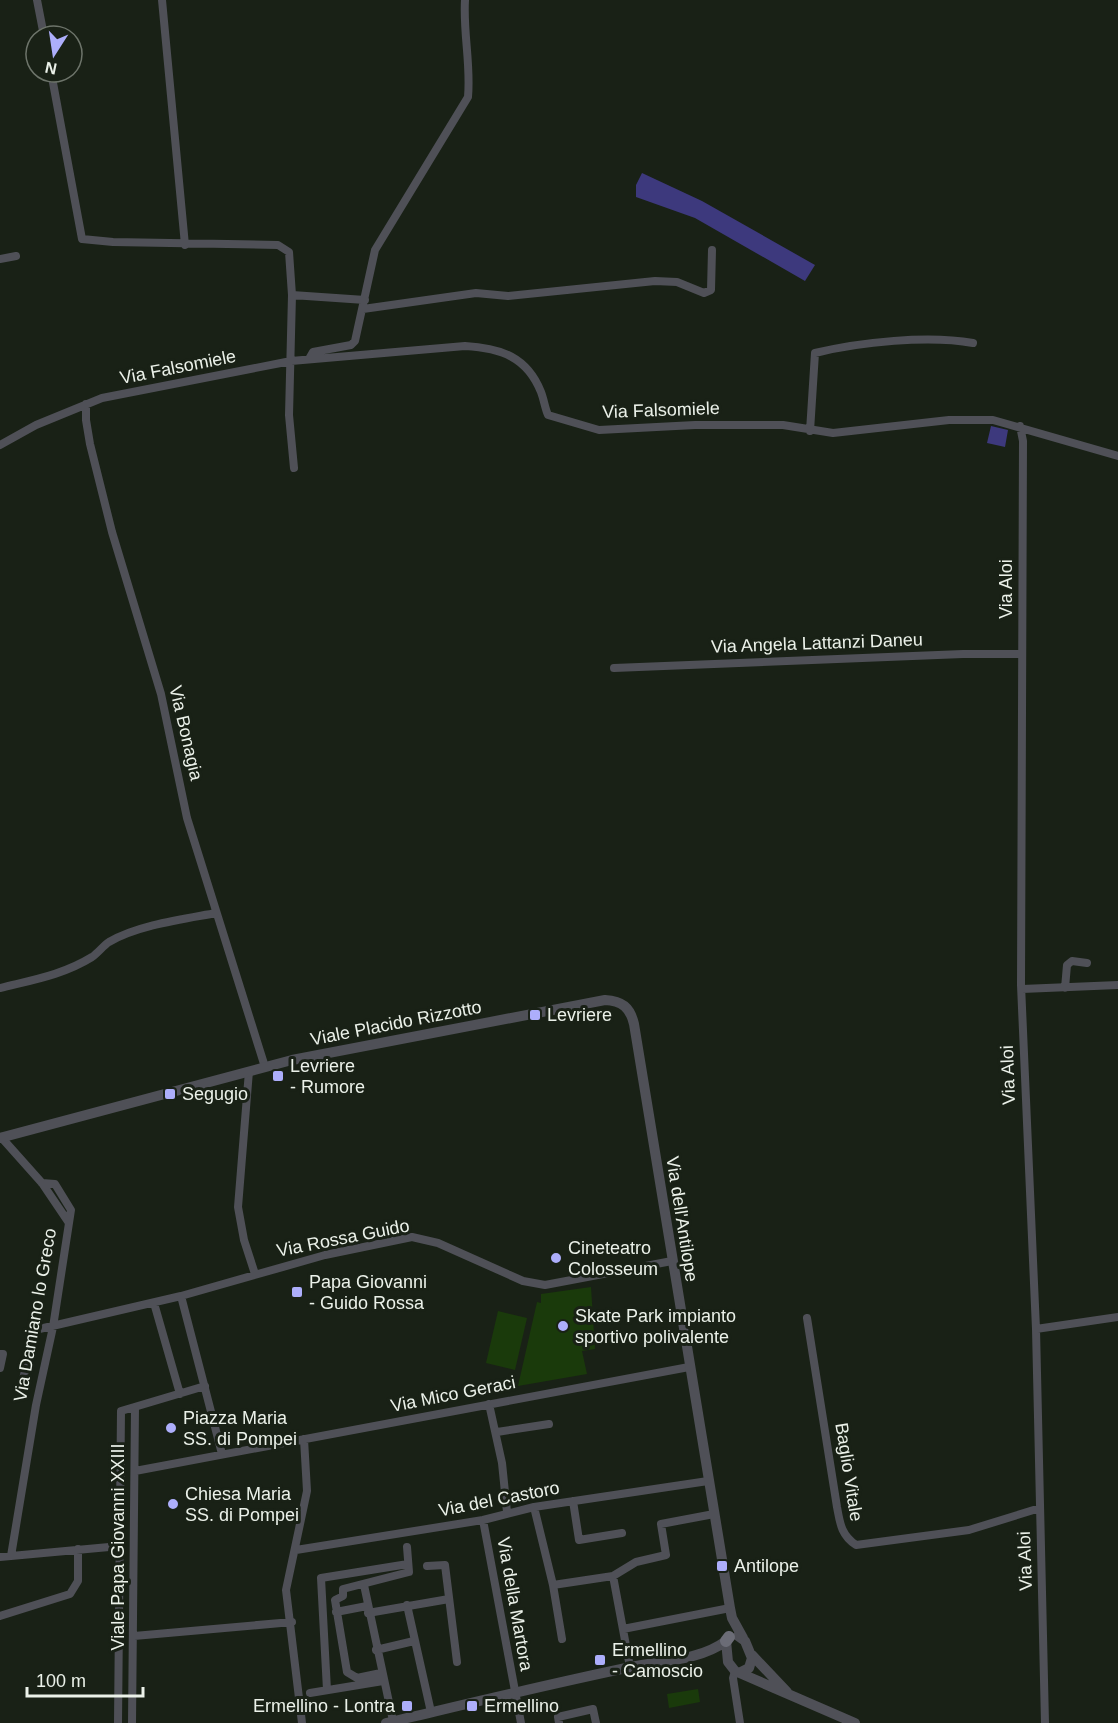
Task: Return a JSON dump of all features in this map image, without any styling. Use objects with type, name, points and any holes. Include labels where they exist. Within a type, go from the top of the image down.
[{"type":"street","points":[[37,0],[42,24]]},
{"type":"street","points":[[162,0],[185,244]]},
{"type":"street","points":[[309,359],[312,352],[351,345],[358,336],[375,250],[468,97],[471,70],[464,21],[465,0]]},
{"type":"street","points":[[54,84],[68,153],[74,208],[82,239],[185,244],[251,244],[285,248],[290,256],[292,295],[289,415],[294,468]]},
{"type":"street","points":[[292,295],[364,304],[477,293],[508,296],[655,281],[677,282],[704,293],[711,290],[712,250]]},
{"type":"street","points":[[0,259],[16,256]]},
{"type":"street","points":[[810,431],[815,353],[860,345],[947,338],[974,343]]},
{"type":"street","name":"Via Falsomiele","points":[[0,445],[36,425],[102,398],[291,361],[476,347],[507,354],[524,364],[541,393],[549,415],[576,425],[614,430],[695,425],[783,425],[833,433],[949,420],[993,420],[1118,456]]},
{"type":"street","name":"Via Bonagia","points":[[87,404],[86,420],[90,444],[106,509],[160,694],[187,818],[265,1066]]},
{"type":"street","name":"Via Aloi","points":[[1020,426],[1023,441],[1022,989],[1036,1329],[1045,1723]]},
{"type":"street","name":"Via Angela Lattanzi Daneu","points":[[614,668],[963,654],[1022,654]]},
{"type":"street","points":[[0,988],[45,978],[67,970],[93,956],[109,942],[144,930],[216,913]]},
{"type":"street","points":[[1065,988],[1067,965],[1072,961],[1087,963]]},
{"type":"street","points":[[1022,989],[1118,985]]},
{"type":"street","name":"Viale Placido Rizzotto","points":[[0,1138],[265,1066],[604,1000],[625,1005]]},
{"type":"street","name":"Via dell'Antilope","points":[[625,1005],[631,1012],[634,1024],[731,1613]]},
{"type":"street","points":[[249,1071],[238,1207],[244,1240],[255,1274]]},
{"type":"street","name":"Via Damiano lo Greco","points":[[0,1138],[42,1183],[69,1223],[54,1327],[36,1405],[11,1556]]},
{"type":"street","name":"Via Rossa Guido","points":[[23,1379],[35,1330],[181,1296],[325,1255],[412,1237],[438,1243],[523,1281],[545,1285],[672,1262]]},
{"type":"street","points":[[181,1296],[222,1454]]},
{"type":"street","points":[[154,1302],[180,1394]]},
{"type":"street","points":[[1036,1329],[1118,1317]]},
{"type":"street","name":"Baglio Vitale","points":[[807,1318],[837,1507],[842,1533],[848,1540],[856,1545],[936,1536],[991,1526],[1040,1508]]},
{"type":"street","points":[[0,1354],[3,1354],[0,1368]]},
{"type":"street","name":"Via Mico Geraci","points":[[135,1471],[689,1367]]},
{"type":"street","points":[[135,1407],[204,1386]]},
{"type":"street","points":[[489,1404],[497,1432],[507,1512]]},
{"type":"street","name":"Viale Papa Giovanni XXIII","points":[[118,1723],[121,1411],[135,1407],[132,1723]]},
{"type":"street","points":[[497,1432],[549,1424]]},
{"type":"street","points":[[302,1723],[292,1622],[286,1590],[307,1491],[304,1439]]},
{"type":"street","name":"Via del Castoro","points":[[296,1550],[483,1520],[507,1512],[534,1507],[708,1481]]},
{"type":"street","points":[[573,1501],[579,1540],[622,1533]]},
{"type":"street","points":[[534,1507],[553,1585],[562,1639]]},
{"type":"street","points":[[553,1585],[612,1576],[636,1562],[666,1555],[661,1524],[714,1514]]},
{"type":"street","name":"Via della Martora","points":[[483,1520],[521,1723]]},
{"type":"street","points":[[0,1557],[120,1546]]},
{"type":"street","points":[[343,1589],[409,1572],[407,1547]]},
{"type":"street","points":[[0,1616],[70,1594],[78,1581],[78,1549]]},
{"type":"street","points":[[327,1690],[321,1578],[408,1564]]},
{"type":"street","points":[[427,1566],[445,1565],[457,1662]]},
{"type":"street","points":[[322,1601],[334,1600],[343,1596],[342,1575]]},
{"type":"street","points":[[612,1576],[630,1667]]},
{"type":"street","points":[[363,1585],[382,1677],[396,1722],[630,1667],[694,1655],[718,1647],[735,1635],[742,1638]]},
{"type":"street","points":[[336,1612],[449,1599]]},
{"type":"street","points":[[334,1600],[346,1672],[357,1678],[382,1677]]},
{"type":"street","points":[[407,1605],[431,1713]]},
{"type":"street","points":[[623,1629],[731,1613]]},
{"type":"street","points":[[731,1613],[752,1655],[790,1695]]},
{"type":"street","points":[[731,1613],[728,1639],[735,1668],[733,1678],[740,1723]]},
{"type":"street","points":[[134,1636],[292,1622]]},
{"type":"street","points":[[376,1650],[414,1641]]},
{"type":"street","points":[[694,1655],[714,1657],[790,1695],[855,1723]]},
{"type":"street","points":[[735,1668],[751,1665],[752,1655]]},
{"type":"street","points":[[310,1693],[382,1677]]},
{"type":"street","points":[[559,1723],[558,1717],[593,1709],[596,1723]]},
{"type":"green space","name":"Skate Park impianto sportivo polivalente","points":[[591,1287],[595,1349],[582,1351],[587,1374],[518,1386],[537,1302],[541,1303],[541,1294]]},
{"type":"green space","points":[[498,1311],[527,1318],[515,1370],[486,1363]]},
{"type":"green space","points":[[698,1689],[700,1702],[669,1708],[667,1694]]},
{"type":"shaded area","points":[[642,173],[702,201],[815,265],[805,281],[695,218],[636,197],[636,185]]},
{"type":"shaded area","points":[[991,426],[1008,430],[1005,447],[987,443]]},
{"type":"place","name":"Levriere","points":[[535,1015]]},
{"type":"place","name":"Levriere - Rumore","points":[[278,1076]]},
{"type":"place","name":"Segugio","points":[[170,1094]]},
{"type":"place","name":"Cineteatro Colosseum","points":[[556,1258]]},
{"type":"place","name":"Papa Giovanni - Guido Rossa","points":[[297,1292]]},
{"type":"place","name":"Skate Park impianto sportivo polivalente","points":[[563,1326]]},
{"type":"place","name":"Piazza Maria SS. di Pompei","points":[[171,1428]]},
{"type":"place","name":"Chiesa Maria SS. di Pompei","points":[[173,1504]]},
{"type":"place","name":"Antilope","points":[[722,1566]]},
{"type":"place","name":"Ermellino - Camoscio","points":[[600,1660]]},
{"type":"place","name":"Ermellino - Lontra","points":[[407,1706]]},
{"type":"place","name":"Ermellino","points":[[472,1706]]}]
